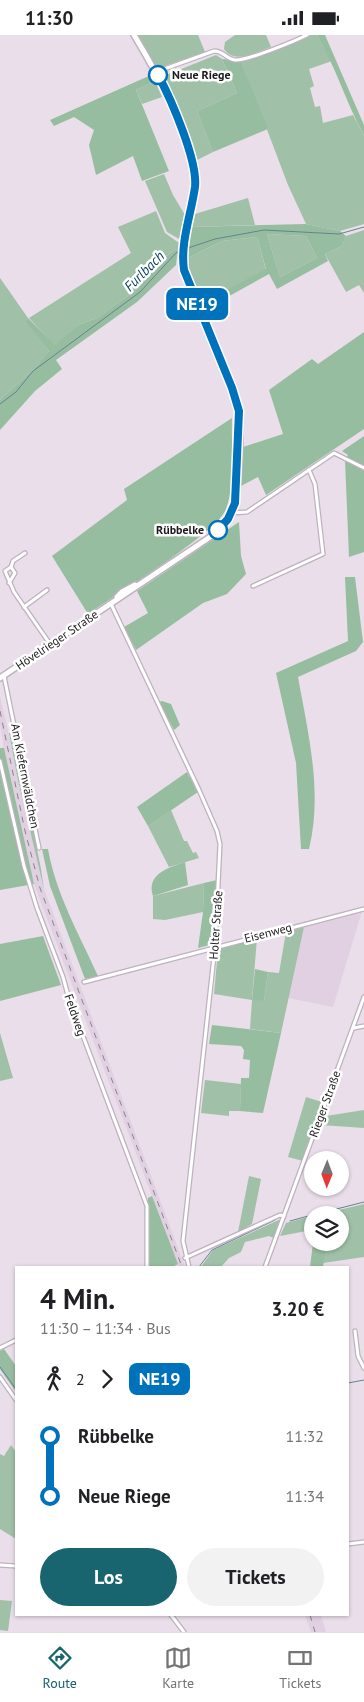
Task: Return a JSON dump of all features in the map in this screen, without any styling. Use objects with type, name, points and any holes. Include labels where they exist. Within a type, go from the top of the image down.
[{"type":"main road","points":[[134,35],[156,72],[183,135],[195,175],[183,254],[187,279],[232,388],[239,411],[236,491],[232,513]]},
{"type":"main road","name":"Hövelrieger Straße","points":[[2,677],[213,535],[224,525],[232,513]]},
{"type":"street","points":[[156,72],[214,51],[221,51],[231,59],[244,59],[307,35]]},
{"type":"street","points":[[232,513],[247,511],[334,453],[364,468]]},
{"type":"street","points":[[253,586],[323,554],[316,485],[309,470]]},
{"type":"street","points":[[25,553],[13,561],[11,567],[5,571],[9,583],[50,644]]},
{"type":"street","points":[[9,583],[15,573],[11,567]]},
{"type":"street","points":[[24,607],[47,590]]},
{"type":"street","name":"Holter Straße","points":[[112,603],[217,831],[220,862],[216,947],[183,1241],[185,1258],[189,1266]]},
{"type":"street","name":"Am Kiefernwäldchen","points":[[2,677],[39,848]]},
{"type":"street","name":"Feldweg","points":[[0,761],[24,866],[37,908],[147,1206],[147,1266]]},
{"type":"street","name":"Eisenweg","points":[[84,982],[364,909]]},
{"type":"street","name":"Rieger Straße","points":[[265,1266],[364,997]]},
{"type":"street","points":[[354,1028],[364,1026]]},
{"type":"street","points":[[185,1258],[280,1215],[284,1216]]},
{"type":"street","points":[[355,1331],[358,1356],[364,1368]]},
{"type":"street","points":[[0,1348],[15,1340]]},
{"type":"street","points":[[0,1377],[15,1399]]},
{"type":"street","points":[[349,1543],[364,1542]]},
{"type":"street","points":[[0,1565],[15,1566]]},
{"type":"street","points":[[172,1616],[184,1632]]},
{"type":"shaded area","points":[[0,696],[44,889],[185,1266],[179,1266],[34,884],[0,724]]},
{"type":"shaded area","points":[[362,911],[333,1007],[288,998],[304,927]]},
{"type":"shaded area","points":[[305,1616],[321,1616],[326,1632],[311,1632]]},
{"type":"green space","points":[[137,35],[198,35],[205,52],[159,68],[156,67]]},
{"type":"green space","points":[[235,35],[266,35],[271,47],[246,56],[234,56],[224,49],[225,42]]},
{"type":"green space","points":[[311,35],[317,35],[332,61],[309,69],[314,86],[310,88],[315,107],[320,106],[323,123],[353,115],[364,135],[364,224],[340,231],[306,224],[288,185],[241,61]]},
{"type":"green space","points":[[317,35],[325,35],[364,125],[364,135],[330,60]]},
{"type":"green space","points":[[216,55],[222,59],[237,93],[197,111],[213,152],[197,160],[164,76]]},
{"type":"green space","points":[[222,59],[241,61],[268,129],[213,152],[197,111],[237,93]]},
{"type":"green space","points":[[151,75],[155,81],[136,90],[169,171],[142,181],[133,156],[96,175],[89,145],[94,130],[74,117],[54,126],[50,120]]},
{"type":"green space","points":[[155,81],[162,97],[142,104],[136,90]]},
{"type":"green space","points":[[164,174],[173,195],[185,215],[181,240],[167,232],[145,181]]},
{"type":"green space","points":[[248,198],[255,225],[191,227],[195,214]]},
{"type":"green space","points":[[156,211],[165,233],[179,243],[178,248],[162,259],[136,290],[97,318],[78,325],[55,346],[29,318],[131,253],[118,227]]},
{"type":"green space","points":[[306,224],[340,231],[346,236],[342,246],[325,254],[328,261],[277,289],[269,274],[204,310],[201,303],[266,269],[257,237],[222,241],[188,258],[191,227]],"holes":[[[267,234],[306,236],[317,258],[280,277]]]},
{"type":"green space","points":[[364,230],[364,293],[359,285],[346,292],[325,254],[342,246],[346,236]]},
{"type":"green space","points":[[267,234],[306,236],[317,258],[280,277]]},
{"type":"green space","points":[[257,237],[266,270],[201,303],[190,279],[188,258],[222,241]]},
{"type":"green space","points":[[178,248],[176,265],[137,302],[56,360],[62,369],[35,391],[0,430],[0,400],[33,370],[49,351],[26,322],[28,318],[55,345],[78,325],[97,318],[136,290],[162,259]]},
{"type":"green space","points":[[0,278],[28,318],[27,322],[49,351],[33,370],[0,400]]},
{"type":"green space","points":[[364,332],[364,429],[266,495],[258,477],[241,486],[243,447],[283,434],[269,390],[312,359],[318,364]]},
{"type":"green space","points":[[232,418],[231,487],[226,509],[219,519],[186,548],[88,614],[52,556],[127,500],[124,489]]},
{"type":"green space","points":[[364,436],[364,552],[349,557],[345,460],[348,455],[342,451]]},
{"type":"green space","points":[[239,522],[241,556],[246,574],[227,594],[203,603],[136,650],[124,627],[148,613],[137,591]]},
{"type":"green space","points":[[345,577],[355,577],[363,642],[356,651],[298,677],[310,741],[315,806],[309,849],[301,849],[296,763],[276,673],[348,641]]},
{"type":"green space","points":[[159,702],[171,704],[180,725],[174,730]]},
{"type":"green space","points":[[9,733],[14,733],[44,889],[18,780]]},
{"type":"green space","points":[[0,748],[4,748],[34,884],[0,890]]},
{"type":"green space","points":[[187,772],[198,792],[148,826],[137,807]]},
{"type":"green space","points":[[171,810],[184,841],[187,841],[193,853],[196,852],[199,858],[169,867],[148,826]]},
{"type":"green space","points":[[42,849],[48,849],[62,898],[98,976],[85,979],[50,886]]},
{"type":"green space","points":[[185,862],[188,885],[153,896],[152,888],[156,877],[160,873]]},
{"type":"green space","points":[[217,880],[213,944],[198,948],[203,912],[204,883]]},
{"type":"green space","points":[[204,883],[203,912],[165,920],[153,919],[153,896]]},
{"type":"green space","points":[[304,927],[281,1033],[250,1029],[252,1000],[214,994],[219,948],[257,938],[252,999],[264,1001],[268,972],[279,973],[286,932]]},
{"type":"green space","points":[[43,936],[61,985],[0,1001],[0,944]]},
{"type":"green space","points":[[255,969],[268,972],[264,1001],[252,1000]]},
{"type":"green space","points":[[212,1025],[281,1033],[263,1113],[240,1111],[241,1078],[249,1078],[250,1060],[243,1059],[244,1050],[241,1046],[209,1044]]},
{"type":"green space","points":[[0,1033],[13,1078],[0,1081]]},
{"type":"green space","points":[[205,1080],[241,1084],[240,1111],[229,1111],[229,1116],[201,1113]]},
{"type":"green space","points":[[306,1097],[325,1103],[307,1151],[304,1151],[303,1161],[288,1157]]},
{"type":"green space","points":[[364,1110],[364,1128],[321,1125],[326,1116]]},
{"type":"green space","points":[[249,1176],[261,1179],[252,1224],[238,1232]]},
{"type":"green space","points":[[152,1196],[178,1264],[174,1266],[148,1266],[148,1198]]},
{"type":"green space","points":[[364,1204],[364,1257],[323,1263],[325,1251],[349,1251],[349,1208]]},
{"type":"green space","points":[[304,1218],[304,1232],[280,1236],[286,1223]]},
{"type":"green space","points":[[281,1219],[274,1238],[269,1236],[245,1242],[241,1252],[229,1258],[222,1266],[202,1266],[213,1250]]},
{"type":"green space","points":[[312,1251],[326,1251],[323,1266],[310,1266]]},
{"type":"green space","points":[[4,1349],[15,1365],[15,1391],[0,1369],[0,1351]]},
{"type":"green space","points":[[11,1445],[15,1451],[15,1538],[0,1529],[0,1454],[4,1456]]},
{"type":"green space","points":[[0,1600],[12,1601],[8,1631],[0,1630]]},
{"type":"waterway","name":"Furlbach","points":[[185,249],[215,239],[264,230],[339,234],[364,227]]},
{"type":"waterway","name":"Furlbach","points":[[0,404],[16,392],[33,371],[140,292],[176,253],[182,250]]},
{"type":"waterway","points":[[348,1206],[364,1202]]},
{"type":"waterway","points":[[290,1221],[304,1217]]},
{"type":"waterway","points":[[200,1266],[212,1250],[275,1220]]},
{"type":"waterway","points":[[0,1367],[15,1388]]},
{"type":"waterway","points":[[349,1383],[364,1380]]},
{"type":"railway","points":[[0,711],[25,831],[40,888],[182,1266]]},
{"type":"railway","points":[[310,1616],[315,1632]]},
{"type":"bus line","name":"NE19","points":[[158,75],[183,135],[193,163],[195,175],[195,185],[183,254],[184,270],[232,388],[239,411],[235,503],[232,513],[218,530]]},
{"type":"place","name":"Neue Riege","points":[[158,75]]},
{"type":"place","name":"Rübbelke","points":[[218,530]]}]
